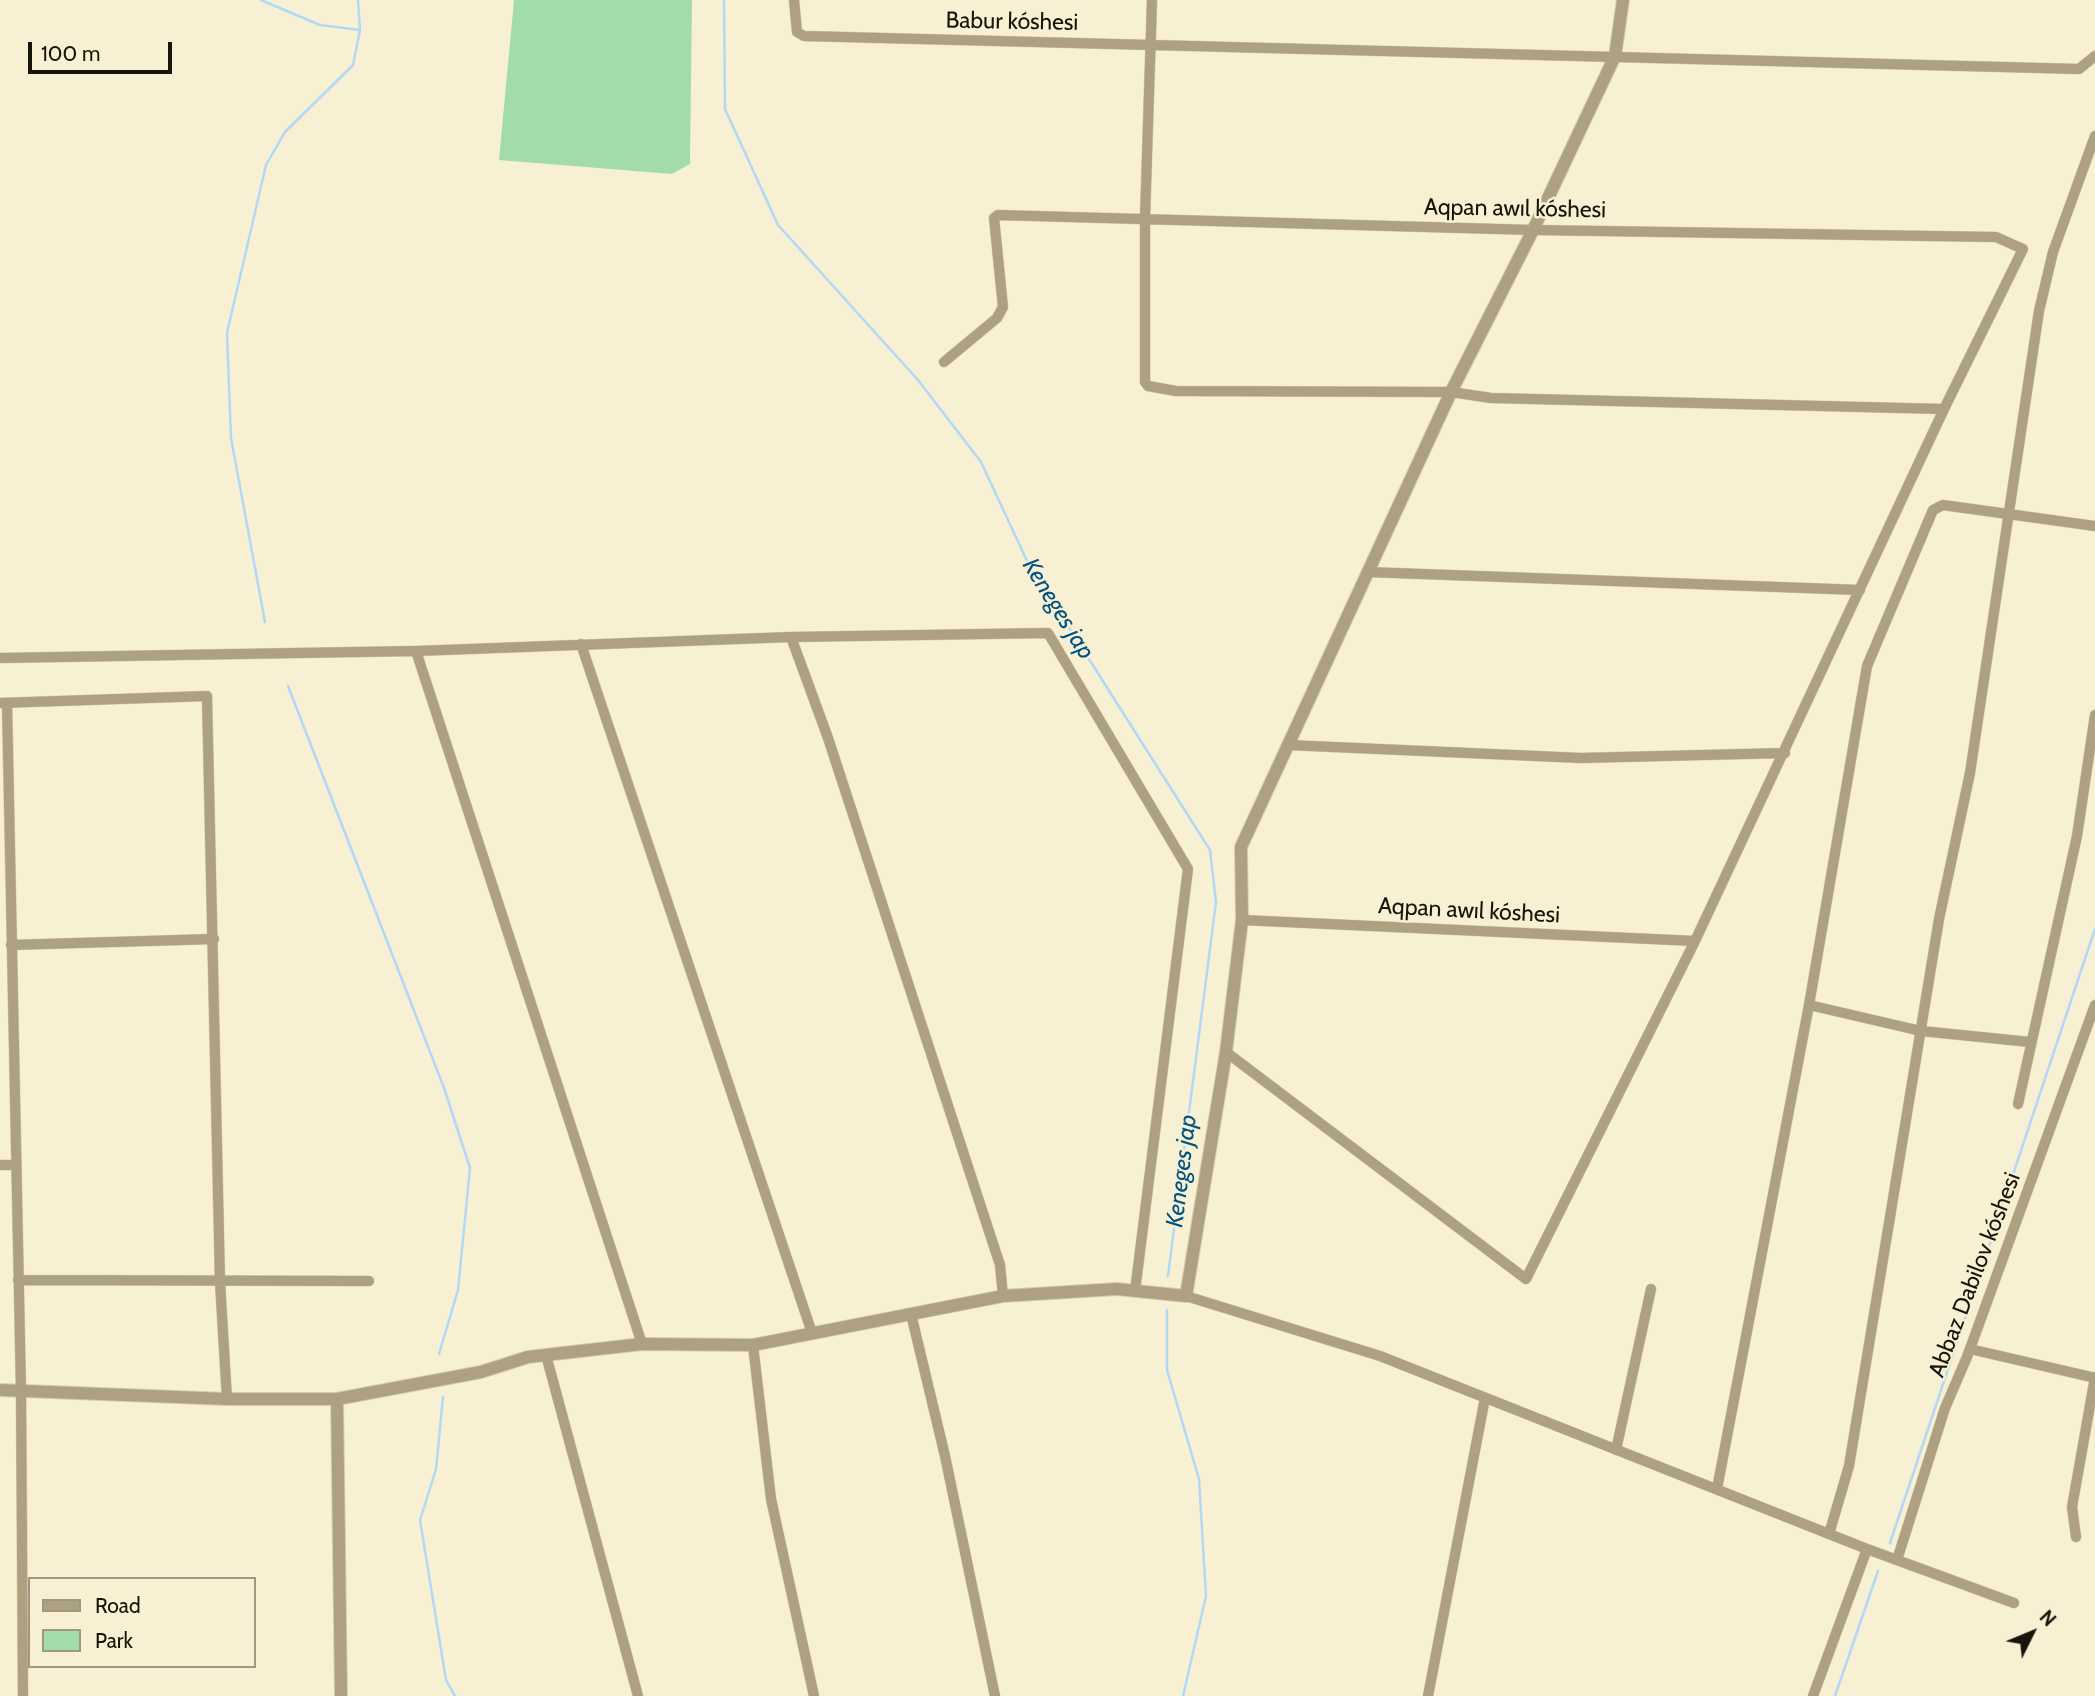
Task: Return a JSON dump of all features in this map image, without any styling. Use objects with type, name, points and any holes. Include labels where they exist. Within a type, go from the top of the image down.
[{"type":"street","name":"Babur kóshesi","points":[[794,0],[797,32],[804,36],[1152,44]]},
{"type":"street","points":[[1152,0],[1145,218],[1145,382],[1153,388],[1176,391],[1451,392],[1491,398],[1944,409],[1785,753],[1526,1279],[1226,1052]]},
{"type":"street","points":[[1186,1296],[1226,1052],[1242,920],[1241,847],[1451,392],[1534,230],[1615,56],[1623,0]]},
{"type":"street","points":[[1152,44],[2079,69],[2095,56]]},
{"type":"street","points":[[1829,1534],[1849,1466],[1939,919],[1970,773],[2039,311],[2053,252],[2095,136]]},
{"type":"street","name":"Aqpan awıl kóshesi","points":[[944,362],[997,318],[1003,307],[994,218],[1004,214],[1534,230],[1996,237],[2023,249],[1944,409]]},
{"type":"street","points":[[1717,1489],[1809,1005],[1867,666],[1933,510],[1943,505],[2095,526]]},
{"type":"street","points":[[1367,572],[1860,590]]},
{"type":"street","points":[[0,658],[416,650],[791,637],[1048,634],[1188,869],[1135,1291]]},
{"type":"street","points":[[791,637],[832,751],[1000,1265],[1003,1296]]},
{"type":"street","points":[[581,644],[812,1333]]},
{"type":"street","points":[[416,650],[642,1344]]},
{"type":"street","points":[[23,1696],[21,1391],[4,703],[207,695],[220,1282],[227,1399]]},
{"type":"street","points":[[2018,1104],[2077,836],[2095,715]]},
{"type":"street","points":[[1287,745],[1581,758],[1785,753]]},
{"type":"street","name":"Aqpan awıl kóshesi","points":[[1242,920],[1695,940]]},
{"type":"street","points":[[11,945],[214,939]]},
{"type":"street","points":[[1809,1005],[1921,1031],[2030,1042]]},
{"type":"street","name":"Abbaz Dabilov kóshesi","points":[[1897,1560],[1945,1408],[1970,1349],[2095,1005]]},
{"type":"street","points":[[0,1165],[16,1165]]},
{"type":"street","points":[[18,1280],[369,1281]]},
{"type":"street","points":[[0,1390],[227,1399],[337,1399],[481,1372],[528,1357],[642,1344],[753,1345],[1003,1296],[1117,1289],[1186,1296],[1380,1356],[1867,1549],[2014,1603]]},
{"type":"street","points":[[1616,1450],[1651,1289]]},
{"type":"street","points":[[911,1314],[945,1456],[995,1696]]},
{"type":"street","points":[[753,1345],[771,1499],[814,1696]]},
{"type":"street","points":[[1970,1349],[2095,1378],[2072,1507],[2076,1537]]},
{"type":"street","points":[[546,1355],[638,1696]]},
{"type":"street","points":[[1428,1696],[1485,1398]]},
{"type":"street","points":[[337,1399],[341,1696]]},
{"type":"street","points":[[1812,1696],[1867,1549]]},
{"type":"green space","points":[[514,0],[692,0],[690,164],[672,174],[499,160]]},
{"type":"waterway","points":[[261,0],[320,25],[360,30]]},
{"type":"waterway","points":[[265,622],[231,438],[227,333],[266,165],[285,132],[353,65],[360,30],[358,0]]},
{"type":"waterway","name":"Keneges jap","points":[[724,0],[725,109],[778,225],[918,380],[981,462],[1028,563],[1210,850],[1216,902],[1168,1276]]},
{"type":"waterway","points":[[288,686],[444,1088],[470,1168],[458,1290],[439,1354]]},
{"type":"waterway","points":[[1890,1543],[2095,929]]},
{"type":"waterway","name":"Keneges jap","points":[[1167,1310],[1167,1370],[1199,1479],[1206,1596],[1183,1696]]},
{"type":"waterway","points":[[443,1397],[436,1469],[420,1520],[446,1680],[455,1696]]},
{"type":"waterway","points":[[1835,1696],[1878,1571]]}]
